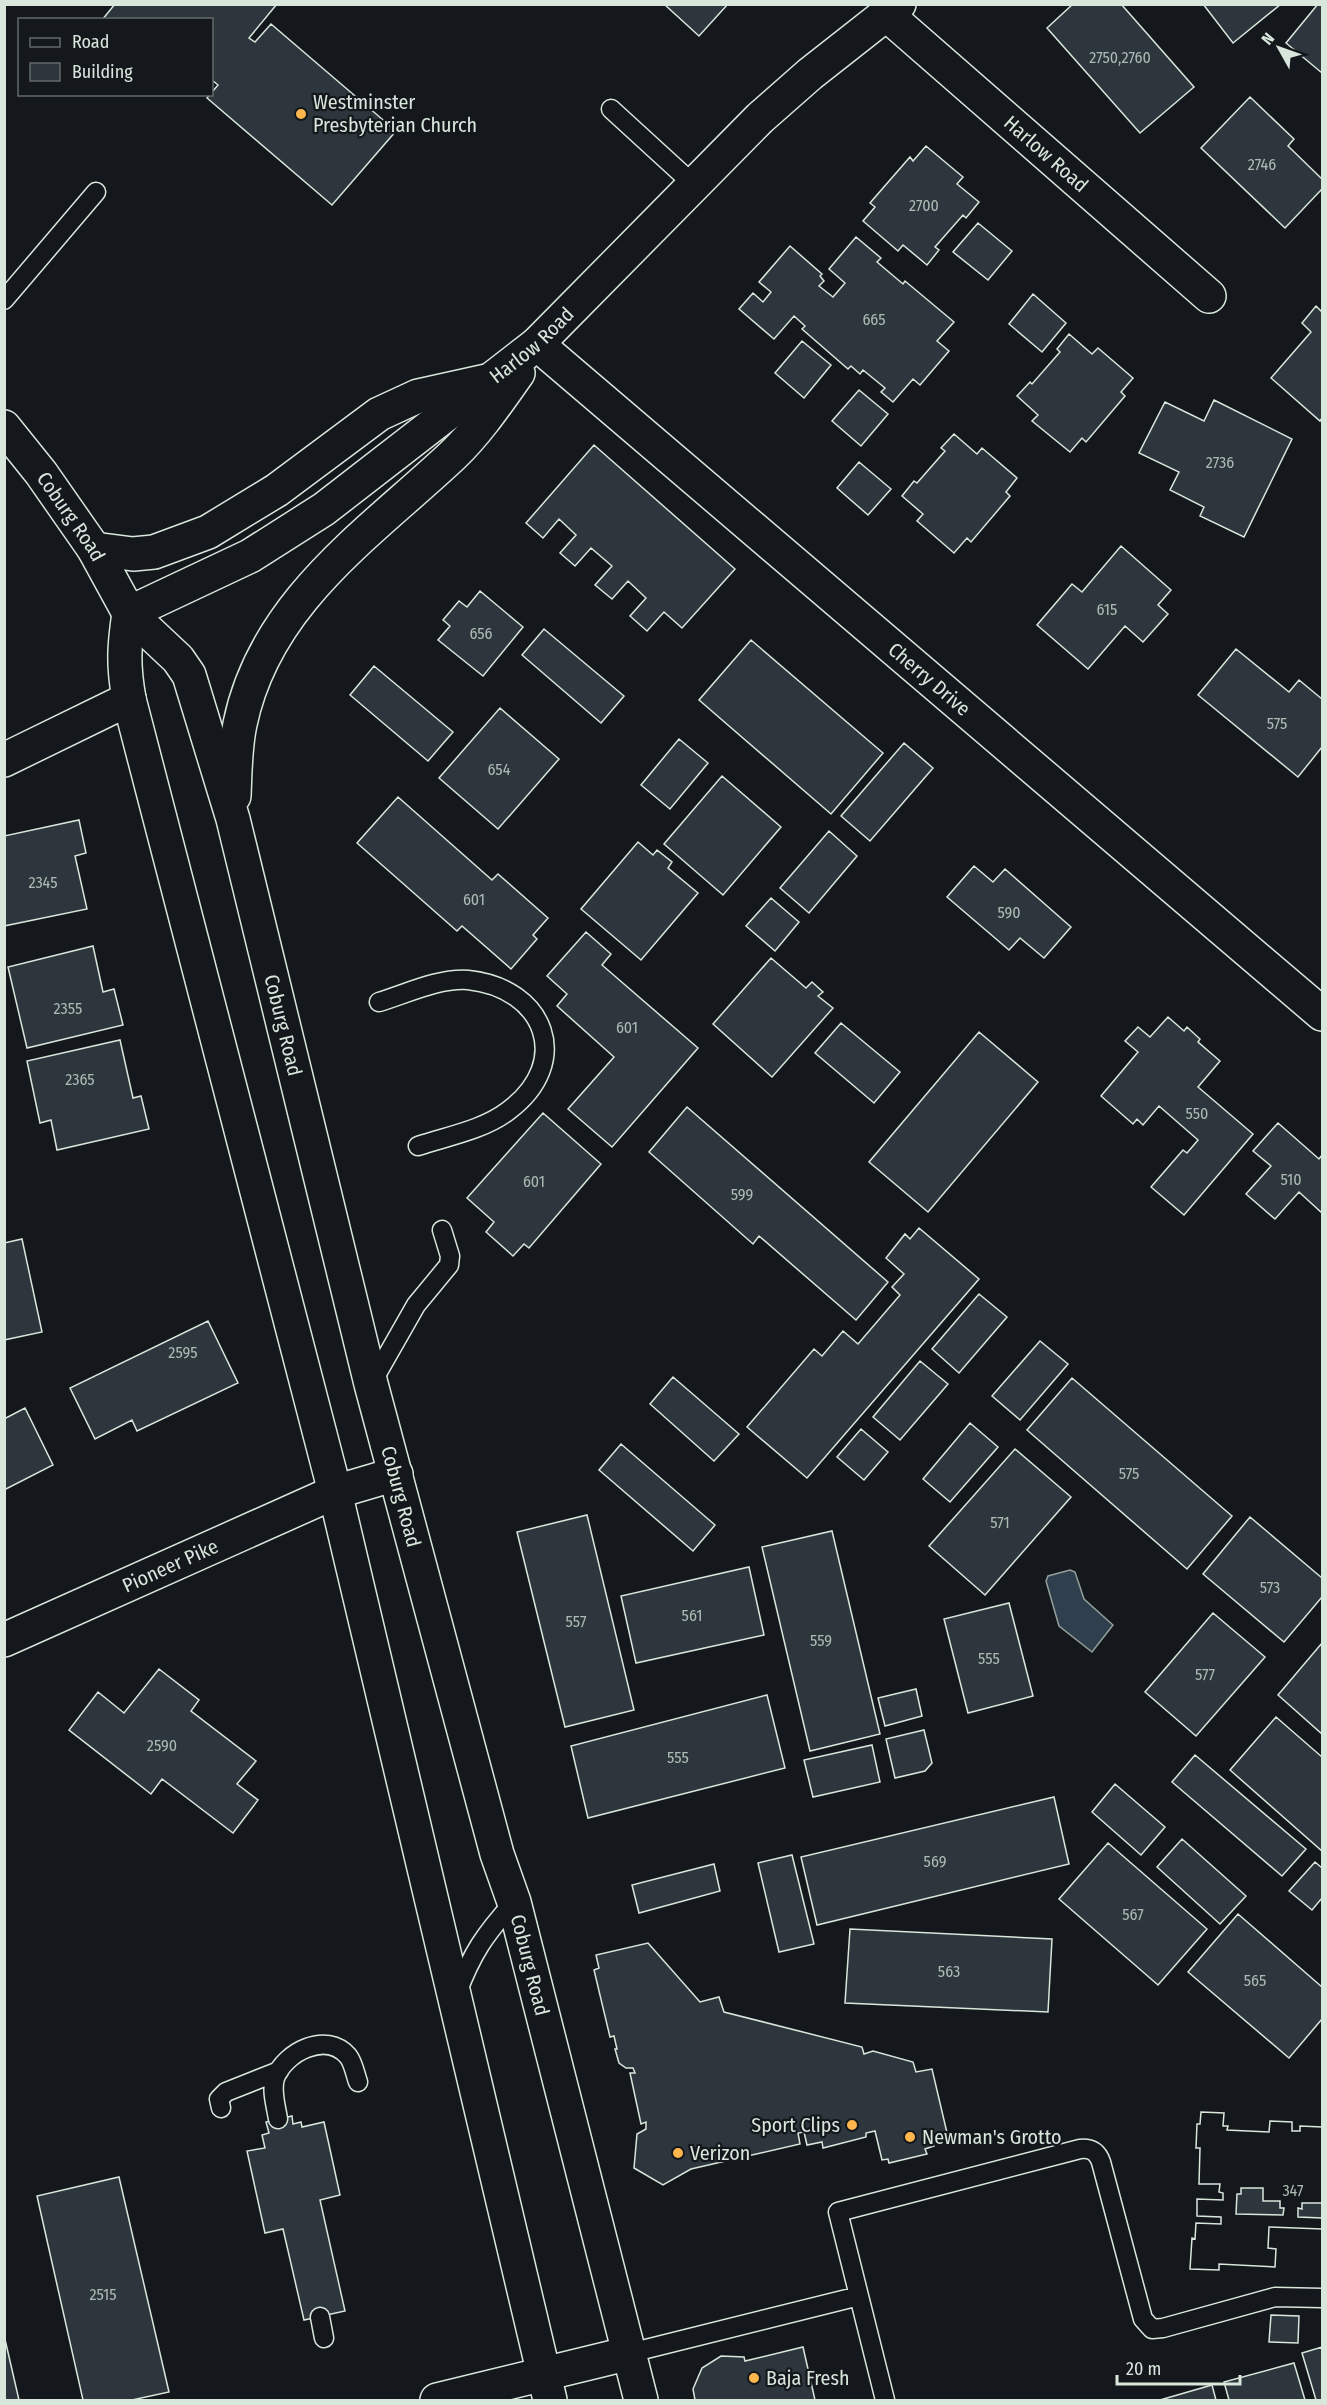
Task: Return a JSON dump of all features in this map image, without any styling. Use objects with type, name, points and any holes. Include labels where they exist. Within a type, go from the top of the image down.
[{"type":"main road","name":"Harlow Road","points":[[129,613],[221,572],[324,510],[492,380],[537,344],[760,118],[810,74],[892,9],[1209,296]]},
{"type":"main road","points":[[232,819],[235,755],[240,722],[256,673],[277,630],[291,609],[328,568],[469,438],[537,344]]},
{"type":"main road","name":"Cherry Drive","points":[[537,344],[1323,1014]]},
{"type":"main road","points":[[94,549],[133,554],[154,552],[174,546],[242,513],[277,490],[379,414],[397,404],[418,396],[492,380]]},
{"type":"main road","name":"Coburg Road","points":[[4,427],[41,473],[94,549],[129,613],[178,659],[189,675],[232,819],[371,1384],[497,1854],[514,1902],[641,2400]]},
{"type":"main road","points":[[129,613],[123,666],[129,699],[335,1492],[546,2387]]},
{"type":"main road","points":[[4,760],[129,699]]},
{"type":"main road","name":"Pioneer Pike","points":[[4,1641],[335,1492],[396,1474]]},
{"type":"main road","points":[[437,2400],[546,2387],[630,2353]]},
{"type":"lane","points":[[611,109],[693,184]]},
{"type":"lane","points":[[4,300],[96,192]]},
{"type":"lane","points":[[378,1002],[453,980],[480,982],[509,993],[522,1002],[533,1012],[545,1037],[543,1063],[538,1075],[517,1104],[488,1123],[418,1146]]},
{"type":"lane","points":[[371,1384],[416,1305],[448,1265],[450,1256],[442,1230]]},
{"type":"lane","points":[[455,1999],[468,1963],[478,1946],[487,1932],[514,1902]]},
{"type":"lane","points":[[221,2108],[219,2099],[226,2092],[279,2071],[302,2049],[309,2046],[326,2045],[347,2055],[358,2082]]},
{"type":"lane","points":[[278,2119],[273,2086],[279,2071]]},
{"type":"lane","points":[[885,2400],[838,2212],[1086,2149],[1096,2152],[1101,2162],[1143,2319],[1152,2329],[1163,2328],[1275,2297],[1323,2298]]},
{"type":"lane","points":[[630,2353],[859,2296]]},
{"type":"lane","points":[[320,2317],[324,2338]]},
{"type":"water","points":[[1070,1570],[1075,1572],[1084,1599],[1113,1625],[1092,1652],[1059,1626],[1046,1581],[1048,1576]]},
{"type":"building","name":"Westminster Presbyterian Church","points":[[115,4],[277,4],[249,38],[255,42],[271,24],[396,131],[332,205],[207,98],[213,96],[213,91],[218,85],[213,81],[213,18],[104,18]]},
{"type":"building","points":[[664,4],[728,4],[699,36]]},
{"type":"building","points":[[1073,4],[1121,4],[1194,87],[1140,133],[1047,28]]},
{"type":"building","points":[[1203,4],[1281,4],[1233,43]]},
{"type":"building","points":[[1318,4],[1322,4],[1322,73],[1286,43]]},
{"type":"building","points":[[1250,97],[1294,139],[1288,146],[1322,179],[1322,189],[1285,228],[1201,148]]},
{"type":"building","points":[[926,146],[963,177],[957,184],[979,202],[966,218],[963,215],[935,247],[939,250],[927,265],[903,245],[898,251],[863,221],[875,207],[870,203],[910,157],[913,161]]},
{"type":"building","points":[[978,223],[1012,251],[988,280],[953,252]]},
{"type":"building","points":[[856,237],[881,258],[877,262],[903,284],[905,281],[954,322],[937,341],[949,351],[920,385],[913,379],[893,402],[881,392],[885,388],[863,370],[860,374],[851,366],[848,369],[802,329],[805,326],[794,316],[774,339],[739,309],[753,293],[763,302],[771,292],[759,282],[790,246],[822,274],[820,276],[824,281],[819,286],[833,297],[845,283],[829,269]]},
{"type":"building","points":[[1033,294],[1066,323],[1042,352],[1009,324]]},
{"type":"building","points":[[1316,306],[1322,312],[1322,418],[1320,421],[1271,378],[1311,332],[1302,323]]},
{"type":"building","points":[[1069,334],[1092,354],[1098,348],[1133,378],[1121,392],[1125,396],[1086,442],[1082,438],[1070,452],[1032,421],[1038,415],[1017,396],[1030,382],[1032,384],[1060,352],[1057,349]]},
{"type":"building","points":[[802,341],[831,365],[804,398],[775,373]]},
{"type":"building","points":[[859,390],[888,414],[861,446],[832,421]]},
{"type":"building","points":[[1214,400],[1292,439],[1244,537],[1200,516],[1204,507],[1170,490],[1179,472],[1139,453],[1165,402],[1204,421]]},
{"type":"building","points":[[954,434],[977,454],[982,448],[1017,478],[1006,492],[1010,496],[971,542],[967,538],[954,553],[917,521],[923,514],[902,496],[914,481],[917,483],[945,451],[941,448]]},
{"type":"building","points":[[594,445],[735,569],[682,628],[664,612],[647,631],[630,616],[646,598],[628,581],[612,599],[595,585],[612,566],[591,548],[575,566],[560,553],[576,535],[559,519],[543,538],[526,523]]},
{"type":"building","points":[[859,462],[891,489],[868,515],[837,488]]},
{"type":"building","points":[[1121,546],[1171,590],[1158,605],[1168,614],[1143,642],[1125,626],[1088,669],[1037,625],[1072,584],[1082,592]]},
{"type":"building","points":[[480,591],[523,627],[483,676],[438,640],[450,626],[443,620],[459,601],[467,607]]},
{"type":"building","points":[[544,629],[624,696],[601,723],[522,655]]},
{"type":"building","points":[[751,640],[883,753],[831,814],[699,700]]},
{"type":"building","points":[[1236,649],[1289,692],[1299,680],[1322,699],[1322,747],[1298,777],[1198,695]]},
{"type":"building","points":[[374,666],[453,732],[428,761],[350,695]]},
{"type":"building","points":[[500,708],[559,759],[498,829],[439,778]]},
{"type":"building","points":[[679,739],[708,763],[670,809],[641,785]]},
{"type":"building","points":[[904,743],[933,768],[870,841],[841,816]]},
{"type":"building","points":[[722,776],[781,827],[723,895],[664,844]]},
{"type":"building","points":[[398,797],[492,880],[498,874],[548,918],[533,935],[537,939],[511,969],[462,926],[457,931],[357,843]]},
{"type":"building","points":[[79,820],[86,853],[75,856],[87,909],[4,926],[4,836]]},
{"type":"building","points":[[829,831],[857,856],[809,913],[780,888]]},
{"type":"building","points":[[638,842],[653,855],[657,850],[672,862],[668,868],[698,893],[641,960],[581,909]]},
{"type":"building","points":[[974,866],[993,882],[1005,869],[1071,927],[1044,958],[1020,938],[1009,950],[947,897]]},
{"type":"building","points":[[771,898],[799,922],[775,951],[746,926]]},
{"type":"building","points":[[586,932],[611,954],[602,965],[698,1048],[612,1147],[568,1109],[614,1057],[557,1006],[567,994],[547,976]]},
{"type":"building","points":[[93,946],[103,992],[114,989],[123,1025],[27,1048],[8,967]]},
{"type":"building","points":[[771,958],[806,988],[812,982],[823,992],[818,996],[833,1008],[772,1077],[713,1024]]},
{"type":"building","points":[[1168,1017],[1184,1031],[1187,1027],[1200,1039],[1198,1042],[1220,1061],[1198,1087],[1253,1134],[1184,1215],[1151,1187],[1183,1150],[1187,1153],[1198,1140],[1159,1106],[1143,1125],[1137,1119],[1133,1124],[1101,1096],[1138,1052],[1125,1041],[1138,1027],[1150,1037]]},
{"type":"building","points":[[841,1023],[900,1072],[874,1103],[815,1053]]},
{"type":"building","points":[[979,1032],[1038,1082],[928,1212],[869,1162]]},
{"type":"building","points":[[120,1040],[133,1098],[141,1096],[149,1129],[57,1150],[51,1120],[40,1123],[27,1061]]},
{"type":"building","points":[[687,1107],[888,1282],[856,1320],[759,1236],[753,1244],[649,1152]]},
{"type":"building","points":[[543,1113],[601,1164],[529,1248],[524,1244],[513,1256],[486,1232],[494,1222],[467,1198]]},
{"type":"building","points":[[1278,1123],[1319,1159],[1322,1155],[1322,1213],[1299,1192],[1275,1219],[1246,1194],[1271,1166],[1253,1151]]},
{"type":"building","points":[[919,1228],[979,1279],[807,1478],[747,1427],[814,1349],[822,1356],[843,1331],[858,1344],[900,1295],[892,1287],[904,1274],[886,1258],[905,1234],[910,1239]]},
{"type":"building","points":[[22,1239],[42,1332],[4,1340],[4,1243]]},
{"type":"building","points":[[979,1294],[1007,1317],[959,1373],[932,1349]]},
{"type":"building","points":[[208,1321],[238,1383],[137,1431],[132,1420],[95,1439],[70,1388]]},
{"type":"building","points":[[1040,1341],[1068,1364],[1020,1420],[992,1396]]},
{"type":"building","points":[[920,1361],[948,1384],[900,1440],[873,1417]]},
{"type":"building","points":[[673,1377],[739,1434],[714,1461],[650,1404]]},
{"type":"building","points":[[1072,1378],[1232,1516],[1187,1569],[1027,1430]]},
{"type":"building","points":[[25,1408],[53,1465],[4,1490],[4,1419]]},
{"type":"building","points":[[970,1423],[998,1447],[950,1502],[923,1479]]},
{"type":"building","points":[[861,1429],[888,1452],[864,1480],[837,1457]]},
{"type":"building","points":[[621,1444],[715,1525],[693,1551],[599,1470]]},
{"type":"building","points":[[1015,1449],[1071,1497],[985,1595],[929,1546]]},
{"type":"building","points":[[587,1515],[634,1710],[565,1727],[517,1532]]},
{"type":"building","points":[[1250,1517],[1322,1578],[1322,1597],[1284,1642],[1203,1574]]},
{"type":"building","points":[[832,1531],[880,1734],[810,1751],[762,1547]]},
{"type":"building","points":[[749,1567],[764,1635],[636,1663],[621,1596]]},
{"type":"building","points":[[1009,1603],[1033,1696],[968,1713],[944,1619]]},
{"type":"building","points":[[1213,1613],[1265,1657],[1196,1736],[1145,1692]]},
{"type":"building","points":[[1322,1643],[1322,1734],[1278,1695]]},
{"type":"building","points":[[159,1669],[199,1700],[191,1711],[256,1761],[237,1784],[258,1800],[233,1833],[162,1779],[151,1794],[69,1730],[98,1692],[124,1713]]},
{"type":"building","points":[[916,1689],[922,1716],[885,1726],[878,1698]]},
{"type":"building","points":[[767,1695],[785,1768],[588,1818],[571,1746]]},
{"type":"building","points":[[1276,1717],[1322,1757],[1322,1851],[1230,1770]]},
{"type":"building","points":[[924,1730],[932,1763],[925,1771],[895,1778],[886,1739]]},
{"type":"building","points":[[872,1745],[880,1782],[813,1797],[804,1760]]},
{"type":"building","points":[[1195,1755],[1306,1849],[1282,1876],[1172,1782]]},
{"type":"building","points":[[1115,1784],[1165,1827],[1141,1855],[1092,1812]]},
{"type":"building","points":[[1054,1797],[1069,1864],[817,1925],[801,1857]]},
{"type":"building","points":[[1182,1839],[1246,1896],[1220,1924],[1157,1867]]},
{"type":"building","points":[[1108,1843],[1207,1929],[1158,1985],[1059,1899]]},
{"type":"building","points":[[792,1855],[814,1944],[779,1952],[758,1863]]},
{"type":"building","points":[[1315,1862],[1322,1868],[1322,1898],[1312,1910],[1289,1891]]},
{"type":"building","points":[[714,1864],[720,1891],[639,1913],[632,1885]]},
{"type":"building","points":[[1238,1914],[1322,1987],[1322,2019],[1289,2058],[1188,1972]]},
{"type":"building","points":[[850,1929],[1052,1939],[1048,2012],[845,2003]]},
{"type":"building","points":[[648,1943],[700,2002],[719,1997],[724,2012],[862,2047],[864,2054],[873,2051],[913,2062],[916,2072],[932,2069],[948,2137],[932,2141],[934,2146],[925,2149],[927,2154],[889,2163],[888,2159],[882,2160],[875,2131],[866,2133],[866,2137],[823,2148],[822,2142],[807,2145],[804,2132],[798,2133],[800,2144],[691,2169],[663,2185],[634,2168],[637,2134],[646,2129],[646,2122],[641,2124],[630,2073],[635,2073],[633,2068],[626,2068],[619,2063],[614,2036],[610,2037],[594,1970],[599,1968],[596,1955]]},
{"type":"building","points":[[1201,2112],[1224,2113],[1223,2126],[1228,2126],[1227,2130],[1269,2132],[1270,2121],[1292,2122],[1292,2131],[1300,2131],[1300,2126],[1322,2127],[1322,2203],[1302,2203],[1302,2209],[1298,2208],[1298,2217],[1322,2218],[1322,2229],[1269,2227],[1268,2248],[1276,2249],[1275,2267],[1219,2264],[1219,2270],[1190,2269],[1192,2238],[1195,2239],[1196,2223],[1221,2224],[1221,2217],[1197,2216],[1197,2199],[1223,2200],[1223,2193],[1219,2192],[1220,2184],[1199,2184],[1200,2148],[1196,2148],[1197,2124],[1200,2124]],"holes":[[[1241,2188],[1263,2188],[1263,2201],[1280,2201],[1280,2208],[1284,2208],[1283,2215],[1236,2214],[1237,2194],[1241,2194]]]},
{"type":"building","points":[[1201,2112],[1224,2113],[1223,2126],[1228,2126],[1227,2130],[1269,2132],[1270,2121],[1292,2122],[1292,2131],[1300,2131],[1300,2126],[1322,2127],[1322,2229],[1269,2227],[1268,2248],[1276,2249],[1275,2267],[1219,2264],[1219,2270],[1190,2269],[1192,2238],[1195,2239],[1196,2223],[1221,2224],[1221,2217],[1197,2216],[1197,2199],[1223,2200],[1223,2193],[1219,2192],[1220,2184],[1199,2184],[1200,2148],[1196,2148],[1197,2124],[1200,2124]]},
{"type":"building","points":[[292,2116],[293,2124],[301,2122],[302,2127],[324,2122],[340,2195],[320,2200],[345,2311],[304,2320],[283,2229],[265,2233],[247,2151],[265,2148],[262,2135],[269,2133],[266,2122]]},
{"type":"building","points":[[119,2177],[169,2392],[132,2400],[83,2400],[37,2196]]},
{"type":"building","points":[[1271,2315],[1299,2316],[1298,2343],[1269,2342]]},
{"type":"building","points":[[4,2335],[19,2400],[4,2400]]},
{"type":"building","name":"Baja Fresh","points":[[803,2347],[815,2400],[695,2400],[693,2389],[702,2368],[721,2356],[744,2357],[745,2361]]},
{"type":"building","points":[[1322,2347],[1322,2400],[1316,2400],[1302,2353]]},
{"type":"building","points":[[1294,2363],[1305,2400],[1229,2400],[1224,2382]]},
{"type":"building","points":[[1212,2385],[1216,2400],[1160,2400]]},
{"type":"place","name":"Westminster Presbyterian Church","points":[[301,114]]},
{"type":"place","name":"Sport Clips","points":[[852,2125]]},
{"type":"place","name":"Newman's Grotto","points":[[910,2137]]},
{"type":"place","name":"Verizon","points":[[678,2153]]},
{"type":"place","name":"Baja Fresh","points":[[754,2378]]}]
